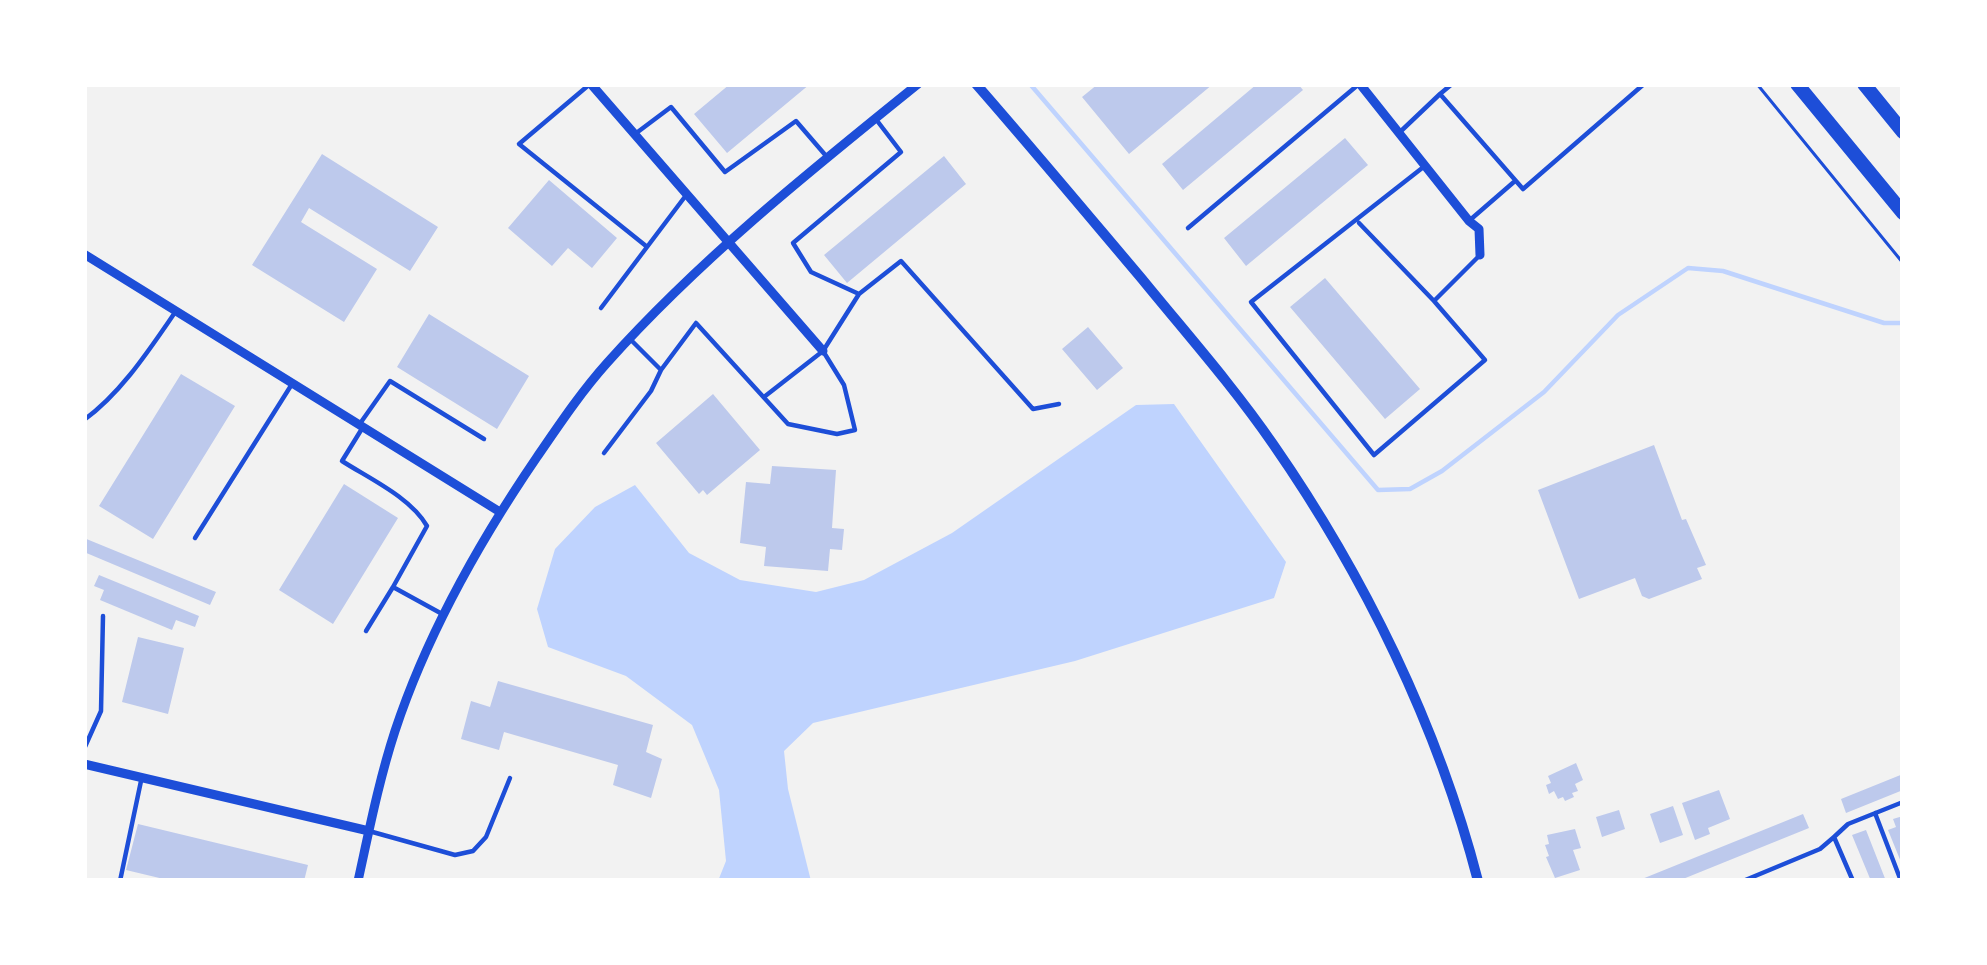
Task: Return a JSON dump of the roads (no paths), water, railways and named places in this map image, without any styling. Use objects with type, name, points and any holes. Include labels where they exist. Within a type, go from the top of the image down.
[{"type":"main road","points":[[1797,84],[1903,214]]},
{"type":"main road","points":[[1864,84],[1903,132]]},
{"type":"street","points":[[590,84],[823,351]]},
{"type":"street","points":[[358,881],[395,732],[422,663],[500,512],[564,417],[606,364],[729,243],[918,84]]},
{"type":"street","points":[[976,84],[986,90],[1217,370],[1307,497],[1394,654],[1445,779],[1478,881]]},
{"type":"street","points":[[1360,84],[1479,229],[1480,255]]},
{"type":"street","points":[[84,254],[500,512]]},
{"type":"street","points":[[84,764],[369,831]]},
{"type":"lane","points":[[590,84],[519,144],[646,246]]},
{"type":"lane","points":[[1188,228],[1360,84]]},
{"type":"lane","points":[[1400,132],[1452,84]]},
{"type":"lane","points":[[1440,94],[1523,189],[1644,84]]},
{"type":"lane","points":[[635,134],[671,107],[725,172],[796,122],[827,157]]},
{"type":"lane","points":[[859,294],[811,272],[793,243],[901,152],[875,118]]},
{"type":"lane","points":[[1358,221],[1485,360],[1374,455],[1251,302],[1426,165]]},
{"type":"lane","points":[[1469,221],[1515,181]]},
{"type":"lane","points":[[601,308],[687,194]]},
{"type":"lane","points":[[1434,302],[1480,255]]},
{"type":"lane","points":[[764,398],[823,351],[859,294],[901,261],[1033,409],[1059,404]]},
{"type":"lane","points":[[84,420],[104,406],[176,311]]},
{"type":"lane","points":[[604,453],[696,323],[788,424],[837,434],[855,430],[844,385],[823,351]]},
{"type":"lane","points":[[630,339],[661,370]]},
{"type":"lane","points":[[366,631],[427,526],[406,503],[342,460],[361,426],[390,381],[484,439]]},
{"type":"lane","points":[[195,538],[292,384]]},
{"type":"lane","points":[[393,587],[444,615]]},
{"type":"lane","points":[[84,749],[100,711],[103,616]]},
{"type":"lane","points":[[120,881],[142,777]]},
{"type":"lane","points":[[369,831],[455,855],[473,851],[486,837],[510,778]]},
{"type":"lane","points":[[1743,881],[1820,849],[1848,824],[1903,802]]},
{"type":"lane","points":[[1875,813],[1901,881]]},
{"type":"lane","points":[[1834,838],[1853,881]]},
{"type":"water","points":[[1174,404],[1286,562],[1274,598],[1075,661],[813,723],[784,751],[788,789],[811,881],[718,881],[726,861],[719,790],[692,725],[626,676],[548,647],[537,609],[555,549],[595,507],[635,485],[689,553],[740,580],[816,592],[864,580],[952,533],[1136,405]]},
{"type":"waterway","points":[[1030,84],[1378,490],[1410,489],[1442,471],[1544,392],[1618,315],[1688,268],[1723,271],[1884,323],[1903,323]]}]
